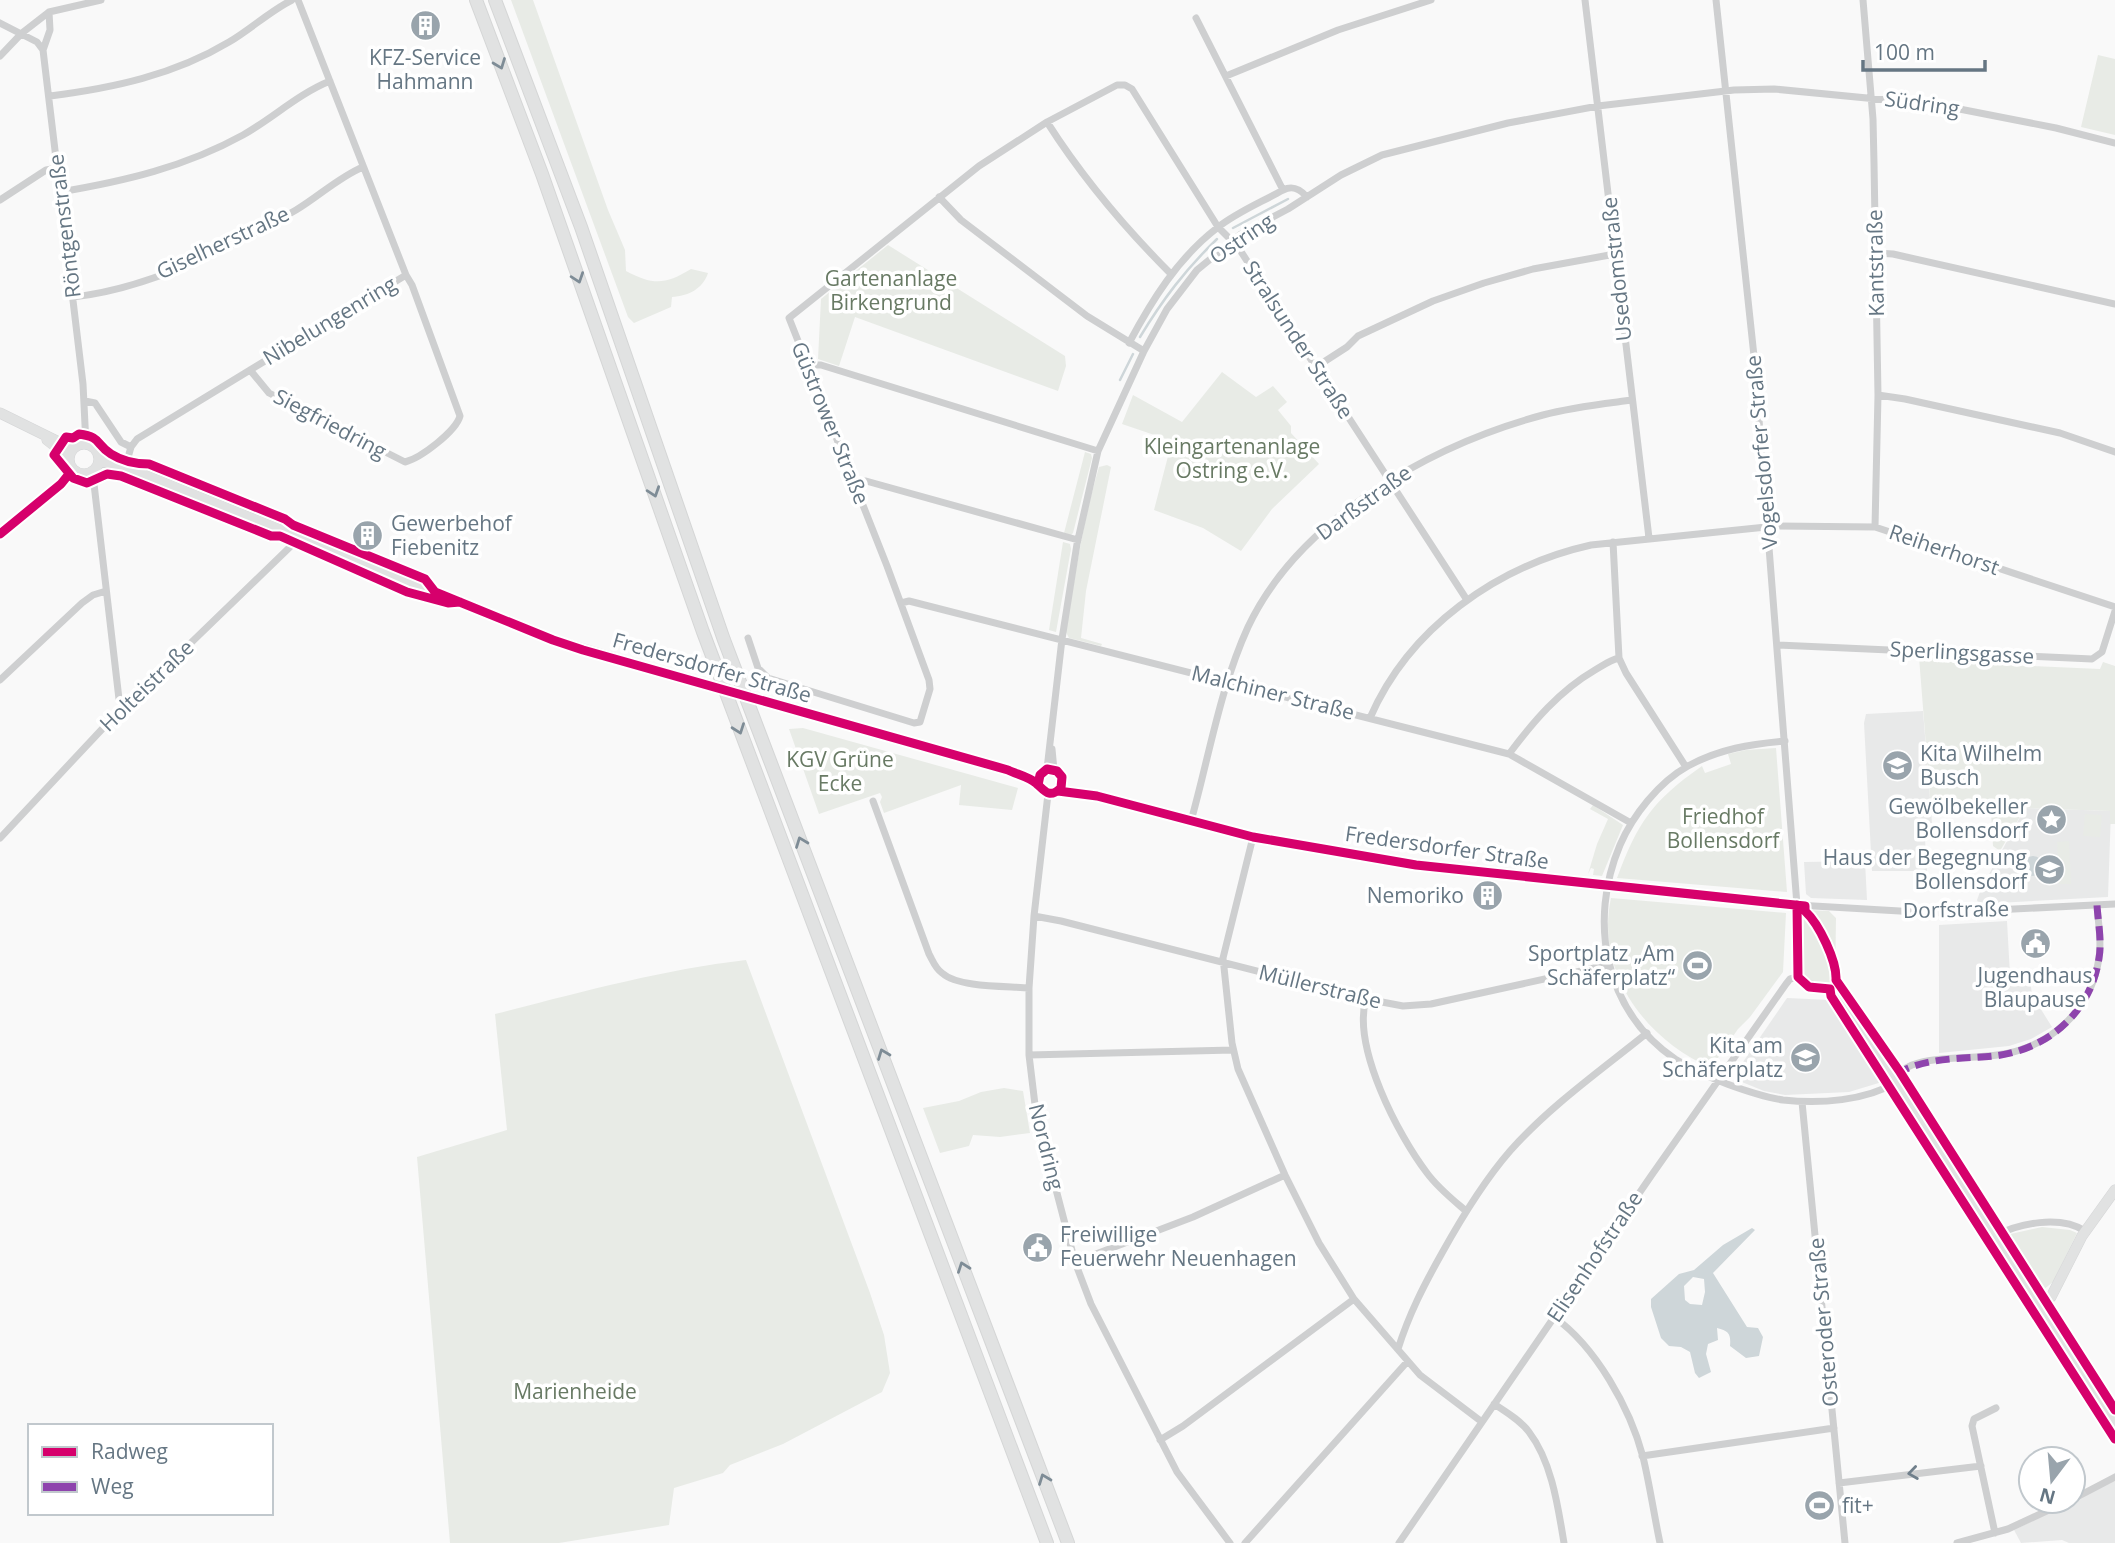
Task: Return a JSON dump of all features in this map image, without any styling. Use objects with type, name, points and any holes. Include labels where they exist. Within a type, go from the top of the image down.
[{"type":"highway","points":[[476,0],[542,174],[707,644],[1047,1543]]},
{"type":"highway","points":[[495,0],[581,227],[724,640],[1068,1543]]},
{"type":"street","points":[[0,56],[22,33],[49,12],[101,0]]},
{"type":"street","points":[[50,96],[118,85],[175,70],[228,43],[292,0]]},
{"type":"street","name":"Nibelungenring","points":[[131,447],[137,439],[406,275],[298,0]]},
{"type":"street","points":[[1226,76],[1338,30],[1431,0]]},
{"type":"street","name":"Usedomstraße","points":[[1585,0],[1649,538]]},
{"type":"street","name":"Vogelsdorfer Straße","points":[[1716,0],[1754,356],[1797,905]]},
{"type":"street","name":"Kantstraße","points":[[1863,0],[1871,97],[1877,253],[1875,527]]},
{"type":"street","name":"Röntgenstraße","points":[[49,12],[50,30],[43,50],[85,401],[86,444]]},
{"type":"street","points":[[1196,18],[1283,190],[1289,187],[1297,188],[1307,197]]},
{"type":"street","points":[[0,23],[37,42],[43,50]]},
{"type":"street","points":[[60,192],[129,180],[201,156],[243,135],[304,94],[330,81]]},
{"type":"street","name":"Güstrower Straße","points":[[748,638],[758,668],[768,678],[914,723],[920,722],[930,689],[929,680],[789,321],[791,315],[979,166],[1047,122],[1117,85],[1125,85]]},
{"type":"street","name":"Stralsunder Straße","points":[[1125,85],[1132,89],[1218,227],[1231,241],[1316,367],[1467,600]]},
{"type":"street","name":"Südring","points":[[1726,91],[1774,89],[1960,108],[2115,143]]},
{"type":"street","name":"Ostring","points":[[1047,771],[1062,639],[1078,540],[1098,451],[1143,351],[1167,309],[1197,270],[1231,241],[1356,166],[1406,148],[1508,123],[1598,106],[1726,91]]},
{"type":"street","points":[[1047,122],[1070,156],[1124,224],[1171,274]]},
{"type":"street","name":"Giselherstraße","points":[[73,297],[89,296],[145,280],[219,250],[288,214],[363,167]]},
{"type":"street","points":[[0,200],[46,170],[58,168]]},
{"type":"street","name":"Ostring","points":[[1129,343],[1171,274],[1218,227],[1283,190]]},
{"type":"street","points":[[939,197],[971,228],[1087,316],[1143,351]]},
{"type":"street","points":[[1877,253],[1906,257],[2115,304]]},
{"type":"street","points":[[1316,367],[1369,330],[1459,291],[1534,269],[1615,254]]},
{"type":"street","name":"Siegfriedring","points":[[250,370],[269,393],[351,436],[405,462],[420,456],[456,427],[460,416],[406,275]]},
{"type":"street","points":[[807,365],[821,365],[1098,451]]},
{"type":"street","points":[[1878,395],[1905,398],[2070,436],[2115,452]]},
{"type":"street","name":"Darßstraße","points":[[1191,821],[1227,681],[1249,626],[1266,595],[1286,569],[1323,530],[1390,482],[1444,451],[1506,426],[1568,409],[1632,400]]},
{"type":"street","points":[[85,401],[95,403],[121,442],[131,447],[125,468]]},
{"type":"street","points":[[0,413],[71,453]]},
{"type":"street","points":[[71,453],[86,444],[97,452],[99,460],[96,468],[88,474],[73,470]]},
{"type":"street","points":[[0,534],[61,484],[73,470],[71,453]]},
{"type":"street","name":"Fredersdorfer Straße","points":[[99,460],[125,468],[553,640],[1008,770],[1038,785],[1041,790],[1056,789],[1097,796],[1253,837],[1426,867],[1797,905]]},
{"type":"street","points":[[88,474],[94,484],[119,699],[124,708]]},
{"type":"street","points":[[854,483],[866,481],[1078,540]]},
{"type":"street","name":"Reiherhorst","points":[[1370,718],[1392,677],[1410,653],[1442,620],[1467,600],[1497,581],[1539,561],[1577,548],[1613,542],[1768,526],[1875,527],[2115,609]]},
{"type":"street","name":"Holteistraße","points":[[0,838],[124,708],[290,546],[295,536]]},
{"type":"street","points":[[1613,542],[1619,658],[1686,767]]},
{"type":"street","points":[[0,680],[82,603],[93,595],[106,591]]},
{"type":"street","name":"Malchiner Straße","points":[[901,603],[909,601],[1062,639],[1508,754],[1631,823]]},
{"type":"street","name":"Sperlingsgasse","points":[[1778,645],[2092,659],[2102,652],[2115,609]]},
{"type":"street","points":[[1508,754],[1545,709],[1564,692],[1581,678],[1619,658]]},
{"type":"street","points":[[1785,741],[1745,745],[1717,753],[1686,767],[1664,785],[1631,823],[1616,855],[1607,886],[1603,935],[1608,965],[1620,993],[1647,1033],[1673,1057],[1718,1080],[1768,1098],[1802,1102],[1860,1096],[1895,1079],[1919,1063],[1997,1055],[2025,1049],[2045,1040],[2064,1026],[2082,1004],[2095,975],[2100,951],[2097,905]]},
{"type":"street","name":"Fredersdorfer Straße","points":[[1008,770],[1047,771]]},
{"type":"street","points":[[1038,785],[1047,771],[1060,774],[1056,789]]},
{"type":"street","name":"Nordring","points":[[1056,789],[1034,916],[1029,988],[1029,1055],[1036,1113],[1075,1262],[1091,1304],[1177,1472],[1230,1543]]},
{"type":"street","points":[[873,801],[929,954],[939,970],[950,978],[963,982],[1029,988]]},
{"type":"street","points":[[1253,837],[1223,962],[1233,1049],[1238,1069],[1285,1175],[1320,1243],[1354,1298],[1407,1362],[1435,1388],[1482,1422]]},
{"type":"street","name":"Dorfstraße","points":[[1797,905],[1934,913],[2115,904]]},
{"type":"street","points":[[1797,905],[1798,977],[1807,985],[1832,989],[1841,996],[2115,1422]]},
{"type":"street","name":"Müllerstraße","points":[[1034,916],[1403,1006],[1431,1004],[1608,965]]},
{"type":"street","name":"Elisenhofstraße","points":[[1399,1543],[1718,1080],[1786,984],[1790,979],[1798,977]]},
{"type":"street","points":[[1366,999],[1362,1020],[1366,1040],[1375,1074],[1393,1119],[1428,1174],[1441,1190],[1466,1211]]},
{"type":"street","points":[[1398,1349],[1413,1304],[1466,1211],[1494,1171],[1530,1130],[1572,1092],[1647,1033]]},
{"type":"street","points":[[1029,1055],[1233,1049]]},
{"type":"street","name":"Osteroder Straße","points":[[1802,1102],[1845,1543]]},
{"type":"street","points":[[1075,1262],[1193,1217],[1285,1175]]},
{"type":"street","points":[[2040,1306],[2051,1297],[2071,1254],[2115,1190]]},
{"type":"street","points":[[1995,1237],[2016,1227],[2035,1224],[2069,1224],[2085,1231]]},
{"type":"street","points":[[1160,1440],[1183,1426],[1354,1298]]},
{"type":"street","points":[[1554,1317],[1568,1327],[1598,1362],[1621,1403],[1642,1456],[1660,1543]]},
{"type":"street","points":[[1245,1543],[1407,1362]]},
{"type":"street","points":[[1494,1404],[1528,1430],[1539,1450],[1553,1490],[1564,1543]]},
{"type":"street","points":[[1995,1533],[1972,1426],[1973,1419],[1996,1408]]},
{"type":"street","points":[[1642,1456],[1834,1428]]},
{"type":"street","points":[[1839,1483],[1981,1466]]},
{"type":"street","points":[[2087,1491],[2115,1476]]},
{"type":"street","points":[[1957,1543],[1995,1533],[2041,1515]]},
{"type":"shaded area","name":"Kita Wilhelm Busch","points":[[1923,711],[1932,823],[1924,823],[1927,871],[1872,871],[1864,723],[1866,714]]},
{"type":"shaded area","name":"Haus der Begegnung Bollensdorf","points":[[2025,808],[2111,811],[2108,897],[1979,904],[1977,900],[1981,889]]},
{"type":"shaded area","points":[[2029,856],[2037,856],[2043,866],[2037,876],[2029,876],[2023,870],[2023,862]]},
{"type":"shaded area","points":[[1865,861],[1867,900],[1811,898],[1806,894],[1804,862]]},
{"type":"shaded area","points":[[2007,921],[2010,975],[2029,971],[2032,995],[2052,1027],[2031,1039],[2009,1046],[1939,1053],[1939,925]]},
{"type":"shaded area","name":"Kita am Schäferplatz","points":[[1787,998],[1830,1000],[1882,1082],[1849,1092],[1785,1095],[1764,1091],[1732,1078]]},
{"type":"shaded area","points":[[1752,1228],[1755,1230],[1713,1273],[1747,1327],[1758,1328],[1763,1337],[1759,1356],[1746,1358],[1730,1346],[1728,1334],[1717,1328],[1718,1340],[1708,1344],[1706,1354],[1711,1372],[1699,1378],[1695,1373],[1690,1352],[1681,1347],[1669,1346],[1661,1338],[1651,1299],[1679,1274],[1694,1270],[1723,1245]],"holes":[[[1693,1277],[1704,1279],[1702,1305],[1690,1304],[1685,1300],[1684,1286]]]},
{"type":"shaded area","points":[[2115,1481],[2115,1543],[2069,1543],[2062,1540],[2021,1543],[2014,1530],[2045,1515],[2087,1515],[2087,1495]]},
{"type":"green space","points":[[511,0],[533,0],[608,210],[625,250],[626,271],[652,281],[674,278],[691,269],[708,273],[703,283],[694,291],[672,297],[671,307],[634,323],[628,317]]},
{"type":"green space","points":[[2098,55],[2115,59],[2115,135],[2081,127]]},
{"type":"green space","name":"Gartenanlage Birkengrund","points":[[888,245],[1065,356],[1066,366],[1058,391],[855,317],[839,366],[818,359],[821,299]]},
{"type":"green space","name":"Kleingartenanlage Ostring e.V.","points":[[1222,372],[1256,397],[1273,386],[1287,402],[1278,410],[1291,426],[1291,433],[1319,464],[1272,509],[1241,551],[1203,528],[1154,510],[1172,441],[1122,424],[1133,395],[1182,422]]},
{"type":"green space","points":[[1085,452],[1091,454],[1092,458],[1071,535],[1064,533]]},
{"type":"green space","points":[[1099,467],[1111,467],[1086,591],[1081,638],[1102,644],[1101,646],[1069,638],[1066,632],[1093,487]]},
{"type":"green space","points":[[1063,542],[1070,544],[1071,549],[1056,632],[1049,630]]},
{"type":"green space","points":[[1919,657],[2008,661],[2008,665],[2100,669],[2103,662],[2115,666],[2115,824],[2110,824],[2110,811],[2025,808],[2000,851],[1993,846],[1991,811],[1931,809]]},
{"type":"green space","name":"KGV Grüne Ecke","points":[[803,728],[1018,788],[1012,810],[959,805],[961,785],[884,813],[880,793],[819,814],[789,729]]},
{"type":"green space","name":"Friedhof Bollensdorf","points":[[1776,748],[1787,892],[1617,878],[1640,827],[1671,790],[1702,766],[1705,773],[1731,764],[1728,754]]},
{"type":"green space","points":[[1593,805],[1623,825],[1602,876],[1593,875],[1594,869],[1591,868],[1588,874],[1608,819],[1590,809]]},
{"type":"green space","points":[[2085,814],[2102,815],[2100,837],[2083,836]]},
{"type":"green space","points":[[2069,841],[2071,884],[2059,884],[2057,842]]},
{"type":"green space","name":"Sportplatz „Am Schäferplatz“","points":[[1611,898],[1786,913],[1783,972],[1711,1068],[1665,1040],[1630,1000],[1618,977],[1611,952],[1608,925]]},
{"type":"green space","points":[[1807,910],[1829,911],[1836,918],[1835,986],[1814,984],[1802,976],[1802,915]]},
{"type":"green space","name":"Marienheide","points":[[746,960],[884,1335],[890,1373],[882,1392],[783,1444],[730,1465],[723,1473],[674,1488],[669,1525],[559,1543],[450,1543],[417,1157],[507,1130],[495,1014],[651,976]]},
{"type":"green space","points":[[1004,1088],[1023,1091],[1030,1133],[1000,1137],[973,1135],[969,1146],[940,1153],[923,1108]]},
{"type":"green space","points":[[2042,1227],[2077,1233],[2053,1282],[2043,1290],[2006,1235]]},
{"type":"waterway","points":[[1233,228],[1288,199]]},
{"type":"waterway","points":[[1140,337],[1175,285],[1217,239]]},
{"type":"waterway","points":[[1120,380],[1133,354]]},
{"type":"marked path","points":[[1896,1074],[1919,1064],[2014,1052],[2049,1037],[2064,1025],[2087,995],[2094,977],[2100,945],[2097,905]]},
{"type":"cycle path","points":[[460,602],[448,603],[407,592],[280,536],[271,536],[121,476],[107,474],[87,483],[73,478],[54,455],[66,437],[73,438],[79,434],[91,437],[120,459],[149,464],[285,519],[293,525],[425,579],[435,592],[553,640],[1008,770],[1033,781],[1047,793],[1061,788],[1062,777],[1057,771],[1047,769],[1040,775],[1038,785]]},
{"type":"cycle path","points":[[0,534],[61,484],[69,474]]},
{"type":"cycle path","points":[[1058,791],[1097,796],[1253,837],[1416,865],[1805,906],[1805,911],[1826,943],[1836,980],[1900,1072],[2115,1410]]},
{"type":"cycle path","points":[[1797,905],[1798,977],[1809,987],[1830,989],[1831,996],[2115,1439]]},
{"type":"place","name":"KFZ-Service Hahmann","points":[[425,26]]},
{"type":"place","name":"Gewerbehof Fiebenitz","points":[[368,536]]},
{"type":"place","name":"Kita Wilhelm Busch","points":[[1897,766]]},
{"type":"place","name":"Gewölbekeller Bollensdorf","points":[[2051,819]]},
{"type":"place","name":"Haus der Begegnung Bollensdorf","points":[[2050,870]]},
{"type":"place","name":"Nemoriko","points":[[1487,896]]},
{"type":"place","name":"Jugendhaus Blaupause","points":[[2035,944]]},
{"type":"place","name":"Sportplatz „Am Schäferplatz“","points":[[1698,966]]},
{"type":"place","name":"Kita am Schäferplatz","points":[[1806,1058]]},
{"type":"place","name":"Freiwillige Feuerwehr Neuenhagen","points":[[1037,1247]]},
{"type":"place","name":"fit+","points":[[1819,1506]]}]
